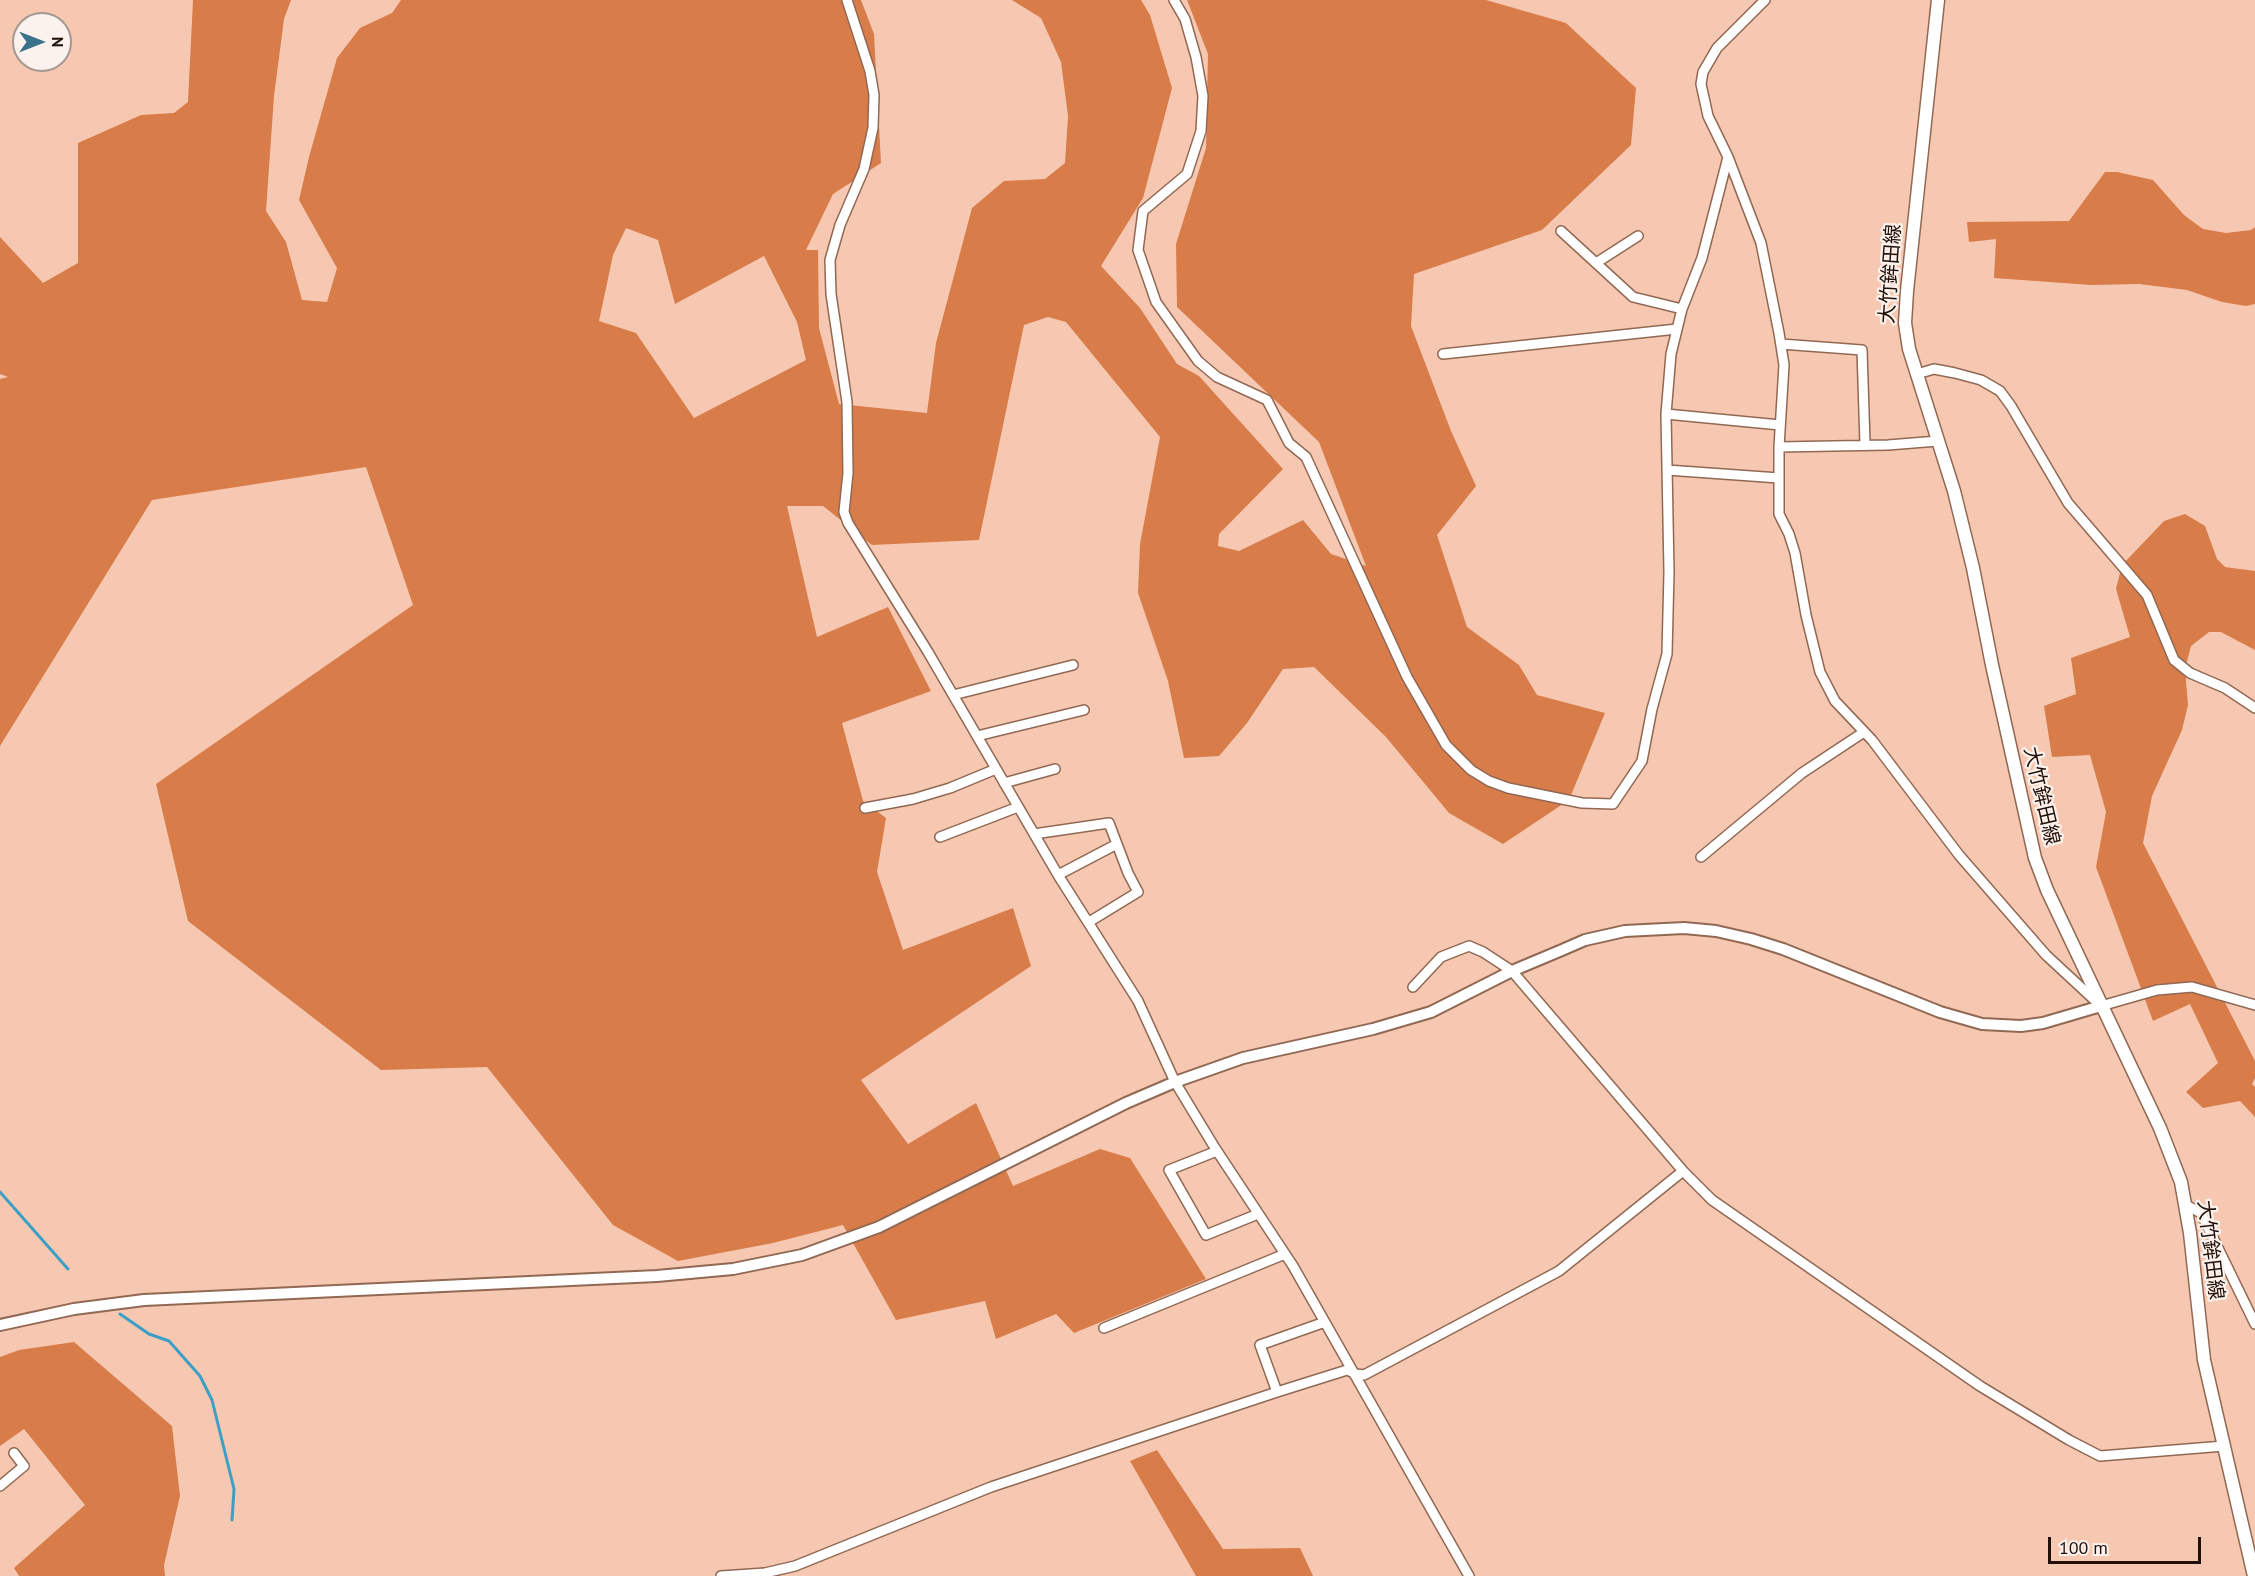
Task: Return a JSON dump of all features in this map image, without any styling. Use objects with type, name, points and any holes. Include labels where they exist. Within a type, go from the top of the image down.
[{"type":"main road","name":"大竹鉾田線","points":[[1938,0],[1907,291],[1905,323],[1909,349],[1954,491],[1973,568],[1994,676],[2035,858],[2047,890],[2100,1006],[2164,1137],[2181,1182],[2186,1205],[2204,1360],[2254,1576]]},
{"type":"street","points":[[847,0],[870,71],[874,95],[873,128],[864,169],[840,225],[830,260],[831,294],[847,402],[848,473],[844,512],[854,535],[953,695],[1058,875],[1138,1001],[1175,1082],[1285,1254],[1356,1374],[1469,1576]]},
{"type":"street","points":[[1174,0],[1185,19],[1196,57],[1203,96],[1201,131],[1187,174],[1143,211],[1138,250],[1156,302],[1198,361],[1217,377],[1267,400],[1289,443],[1306,458],[1407,677],[1446,745],[1471,770],[1508,789],[1582,803],[1613,804],[1642,761],[1652,710],[1667,654],[1669,572],[1666,414],[1671,354],[1682,309],[1702,258],[1728,157]]},
{"type":"street","points":[[1765,0],[1717,48],[1708,60],[1701,84],[1708,116],[1728,157],[1761,243],[1784,364],[1779,447],[1779,514],[1795,553],[1806,615],[1820,672],[1835,701],[1864,732],[1966,863],[2046,955],[2100,1006]]},
{"type":"street","points":[[1561,231],[1633,297],[1682,309]]},
{"type":"street","points":[[1596,262],[1638,236]]},
{"type":"street","points":[[1443,354],[1677,329]]},
{"type":"street","points":[[1781,344],[1862,350],[1865,444]]},
{"type":"street","points":[[1917,374],[1934,369],[1955,372],[1981,380],[2000,391],[2017,415],[2067,503],[2147,595],[2174,660],[2190,673],[2225,688],[2255,708]]},
{"type":"street","points":[[1666,414],[1780,425]]},
{"type":"street","points":[[1779,447],[1888,445],[1938,441]]},
{"type":"street","points":[[1667,470],[1779,478]]},
{"type":"street","points":[[953,695],[1073,665]]},
{"type":"street","points":[[977,736],[1084,710]]},
{"type":"street","points":[[1701,857],[1802,773],[1864,732]]},
{"type":"street","points":[[864,808],[913,799],[950,788],[996,769]]},
{"type":"street","points":[[1004,783],[1055,769]]},
{"type":"street","points":[[940,837],[1018,807]]},
{"type":"street","points":[[1034,834],[1109,823],[1138,892],[1089,922]]},
{"type":"street","points":[[1058,875],[1117,844]]},
{"type":"street","points":[[0,1325],[74,1309],[144,1300],[657,1276],[756,1266],[802,1255],[879,1227],[1126,1103],[1175,1082],[1243,1058],[1373,1029],[1431,1012],[1512,971],[1585,940],[1605,934],[1651,928],[1716,931],[1783,949],[1940,1012],[1982,1024],[2022,1026],[2043,1023],[2157,990],[2192,987],[2255,1005]]},
{"type":"street","points":[[1413,987],[1441,957],[1469,946],[1483,952],[1512,971],[1683,1171],[1712,1200],[1980,1386],[2100,1456],[2224,1446]]},
{"type":"street","points":[[1217,1151],[1169,1170],[1206,1235],[1258,1214]]},
{"type":"street","points":[[721,1576],[765,1573],[795,1566],[991,1487],[1347,1370],[1364,1375],[1559,1271],[1683,1171]]},
{"type":"street","points":[[2186,1205],[2201,1213],[2255,1324]]},
{"type":"street","points":[[1104,1328],[1285,1254]]},
{"type":"street","points":[[1276,1392],[1260,1345],[1325,1322]]},
{"type":"street","points":[[0,1486],[24,1467],[14,1453]]},
{"type":"shaded area","points":[[193,0],[291,0],[284,19],[274,96],[266,211],[286,242],[302,300],[327,302],[337,268],[299,200],[309,157],[337,58],[360,28],[392,13],[401,0],[861,0],[874,34],[881,163],[833,194],[806,250],[818,250],[819,328],[839,404],[927,413],[936,343],[972,208],[1004,181],[1045,179],[1065,163],[1068,116],[1061,62],[1041,18],[1012,0],[1141,0],[1150,15],[1172,88],[1143,198],[1101,266],[1140,308],[1177,364],[1199,376],[1283,469],[1219,534],[1218,546],[1239,551],[1303,520],[1331,554],[1366,566],[1319,442],[1177,307],[1176,244],[1206,148],[1208,54],[1187,0],[1486,0],[1566,23],[1636,88],[1631,145],[1542,230],[1414,274],[1411,326],[1451,431],[1476,486],[1437,535],[1467,627],[1519,665],[1537,695],[1605,713],[1569,800],[1503,844],[1449,813],[1386,737],[1314,667],[1283,669],[1247,723],[1219,756],[1184,758],[1168,681],[1138,593],[1140,544],[1160,437],[1066,322],[1048,317],[1024,325],[979,540],[872,545],[823,506],[787,506],[817,637],[888,607],[931,691],[842,723],[863,801],[886,818],[877,872],[903,950],[1013,908],[1031,966],[861,1080],[908,1144],[976,1103],[1013,1186],[1100,1149],[1130,1158],[1206,1279],[1074,1333],[1056,1314],[996,1339],[985,1301],[896,1320],[843,1225],[773,1243],[678,1261],[613,1225],[487,1067],[381,1070],[188,921],[156,784],[413,605],[366,467],[152,500],[0,746],[0,379],[8,377],[0,374],[0,237],[43,283],[78,263],[78,143],[141,115],[174,113],[188,102]],"holes":[[[626,228],[658,240],[675,304],[764,256],[797,322],[806,360],[694,418],[636,333],[599,321],[613,255]]]},
{"type":"shaded area","points":[[2105,172],[2117,172],[2153,180],[2184,215],[2203,229],[2226,233],[2251,230],[2255,227],[2255,304],[2246,306],[2222,302],[2187,290],[2139,284],[2091,285],[1994,278],[1996,239],[1969,242],[1967,222],[2069,221]]},
{"type":"shaded area","points":[[2185,514],[2205,526],[2217,559],[2225,567],[2255,571],[2255,650],[2221,632],[2209,632],[2191,646],[2185,669],[2188,705],[2182,730],[2152,796],[2143,843],[2255,1061],[2255,1078],[2252,1084],[2255,1087],[2255,1117],[2240,1101],[2203,1108],[2186,1092],[2218,1063],[2190,1004],[2153,1021],[2096,867],[2106,812],[2090,755],[2052,757],[2044,706],[2076,694],[2071,658],[2130,637],[2116,589],[2122,565],[2164,521]]},
{"type":"shaded area","points":[[74,1342],[172,1426],[180,1496],[164,1565],[165,1576],[19,1576],[14,1568],[85,1505],[24,1429],[0,1446],[0,1357],[19,1350]]},
{"type":"shaded area","points":[[1157,1450],[1223,1549],[1300,1548],[1313,1576],[1196,1576],[1130,1461]]},
{"type":"waterway","points":[[0,1192],[68,1269]]},
{"type":"waterway","points":[[120,1314],[149,1334],[169,1341],[200,1376],[212,1400],[234,1489],[232,1520]]}]
